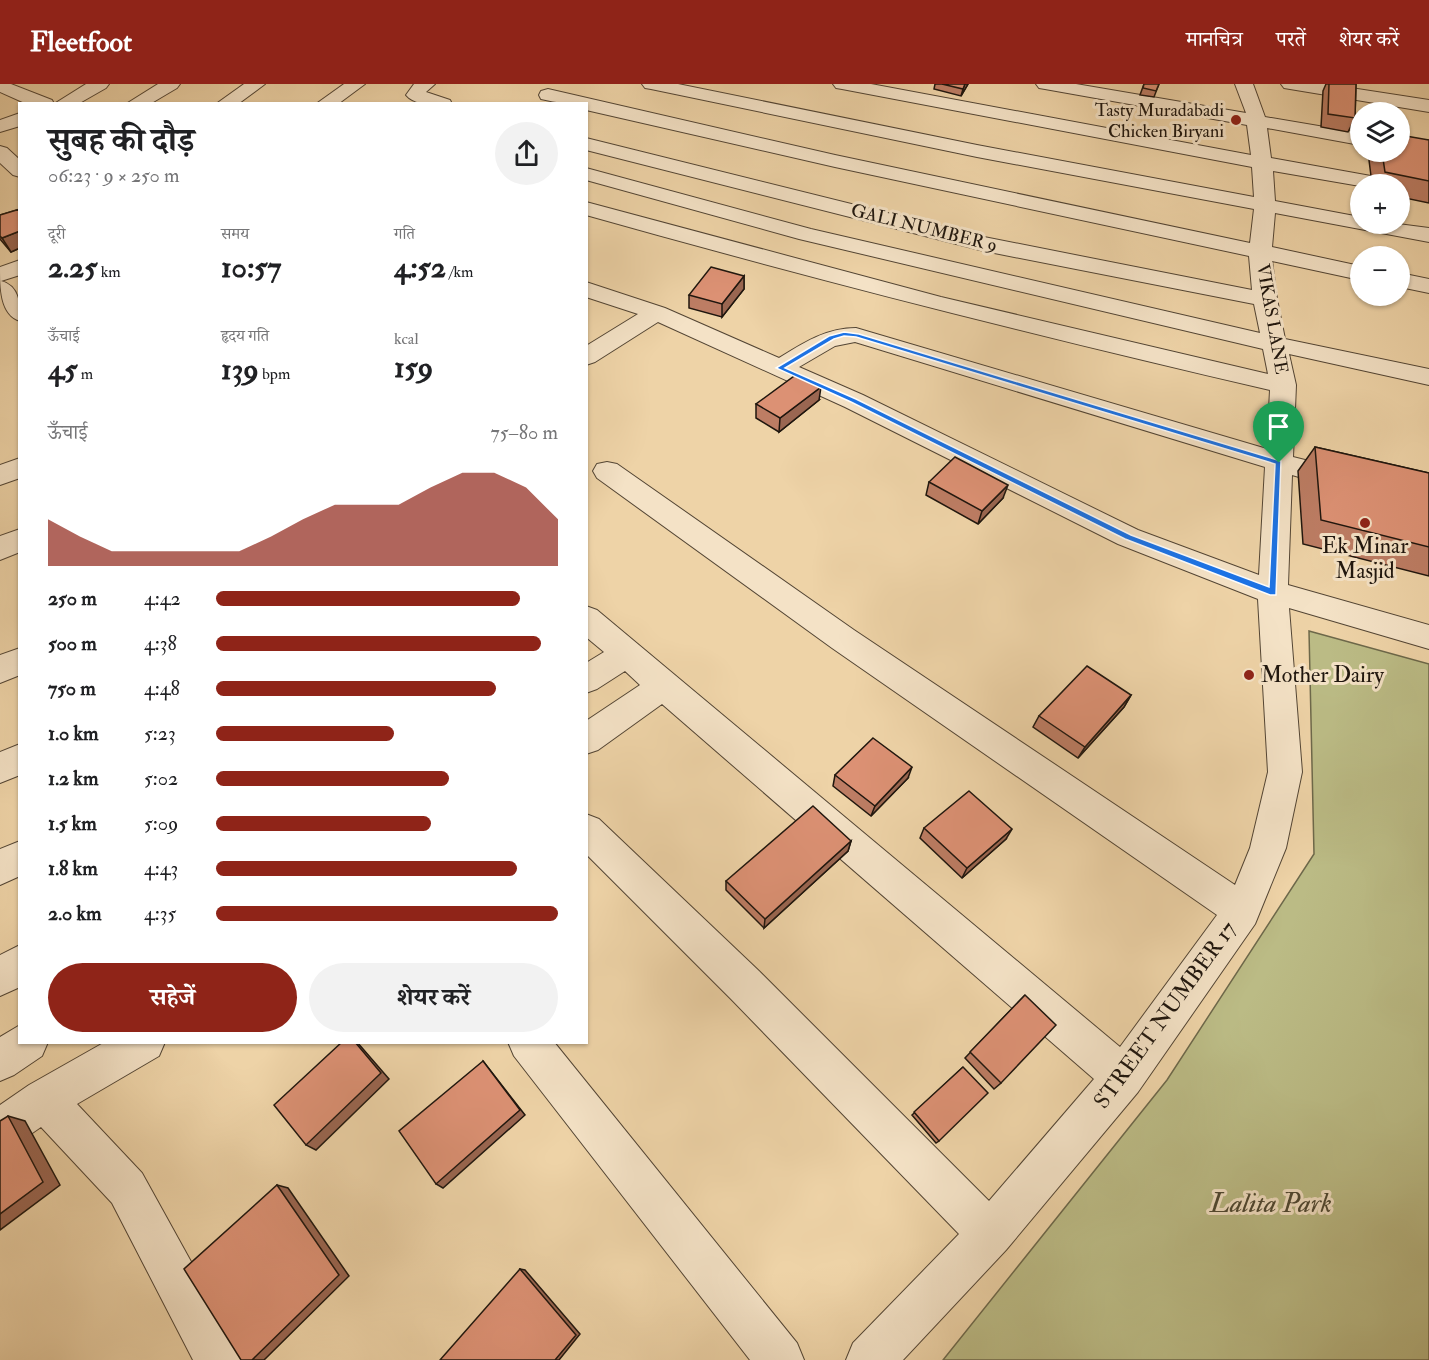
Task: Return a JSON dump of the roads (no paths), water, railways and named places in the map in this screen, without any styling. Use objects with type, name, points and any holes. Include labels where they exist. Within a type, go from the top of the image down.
[{"type":"street","points":[[67,102],[100,84]]},
{"type":"street","points":[[139,102],[171,84]]},
{"type":"street","points":[[228,102],[256,84]]},
{"type":"street","points":[[331,102],[356,84]]},
{"type":"street","points":[[651,84],[976,151],[1350,221]]},
{"type":"street","points":[[842,84],[1350,178]]},
{"type":"street","points":[[1045,84],[1350,137]]},
{"type":"street","name":"VIKAS LANE","points":[[1244,84],[1255,113],[1262,163],[1265,207],[1260,253],[1265,299],[1283,385],[1273,592]]},
{"type":"street","points":[[1290,84],[1429,106]]},
{"type":"street","points":[[0,86],[40,102]]},
{"type":"street","points":[[422,90],[440,102]]},
{"type":"street","points":[[549,94],[579,102]]},
{"type":"street","points":[[588,104],[835,161],[1350,271]]},
{"type":"street","points":[[0,126],[18,120]]},
{"type":"street","name":"GALI NUMBER 9","points":[[588,145],[984,244],[1265,299]]},
{"type":"street","points":[[0,152],[18,169]]},
{"type":"street","points":[[588,175],[807,234],[1275,344],[1429,377]]},
{"type":"street","points":[[588,209],[736,251],[887,290],[1283,385]]},
{"type":"street","points":[[1410,232],[1429,235]]},
{"type":"street","points":[[0,275],[18,268]]},
{"type":"street","points":[[1410,282],[1429,286]]},
{"type":"street","points":[[0,288],[18,312]]},
{"type":"street","points":[[588,290],[657,313],[854,400],[1128,537],[1273,592],[1429,637]]},
{"type":"street","points":[[588,356],[657,313]]},
{"type":"street","points":[[780,368],[832,337],[844,334],[856,335],[1279,463],[1325,474]]},
{"type":"street","points":[[0,476],[18,468]]},
{"type":"street","points":[[607,471],[706,546],[1242,911]]},
{"type":"street","points":[[0,549],[18,540]]},
{"type":"street","name":"STREET NUMBER 17","points":[[870,1360],[990,1234],[1123,1077],[1242,911],[1268,848],[1285,772],[1273,592]]},
{"type":"street","points":[[588,620],[1123,1077]]},
{"type":"street","points":[[588,679],[627,654]]},
{"type":"street","points":[[0,670],[18,661]]},
{"type":"street","points":[[588,739],[663,686]]},
{"type":"street","points":[[0,768],[18,759]]},
{"type":"street","points":[[588,832],[753,993],[990,1234]]},
{"type":"street","points":[[0,868],[18,858]]},
{"type":"street","points":[[0,976],[18,965]]},
{"type":"street","points":[[0,1061],[25,1044]]},
{"type":"street","points":[[0,1130],[44,1100],[142,1044]]},
{"type":"street","points":[[530,1044],[780,1360]]},
{"type":"street","points":[[44,1100],[127,1188],[219,1360]]},
{"type":"place","name":"Tasty Muradabadi Chicken Biryani","points":[[1236,120]]},
{"type":"place","name":"Ek Minar Masjid","points":[[1365,523]]},
{"type":"place","name":"Mother Dairy","points":[[1249,675]]},
{"type":"park label","name":"Lalita Park","points":[[1271,1203]]}]
